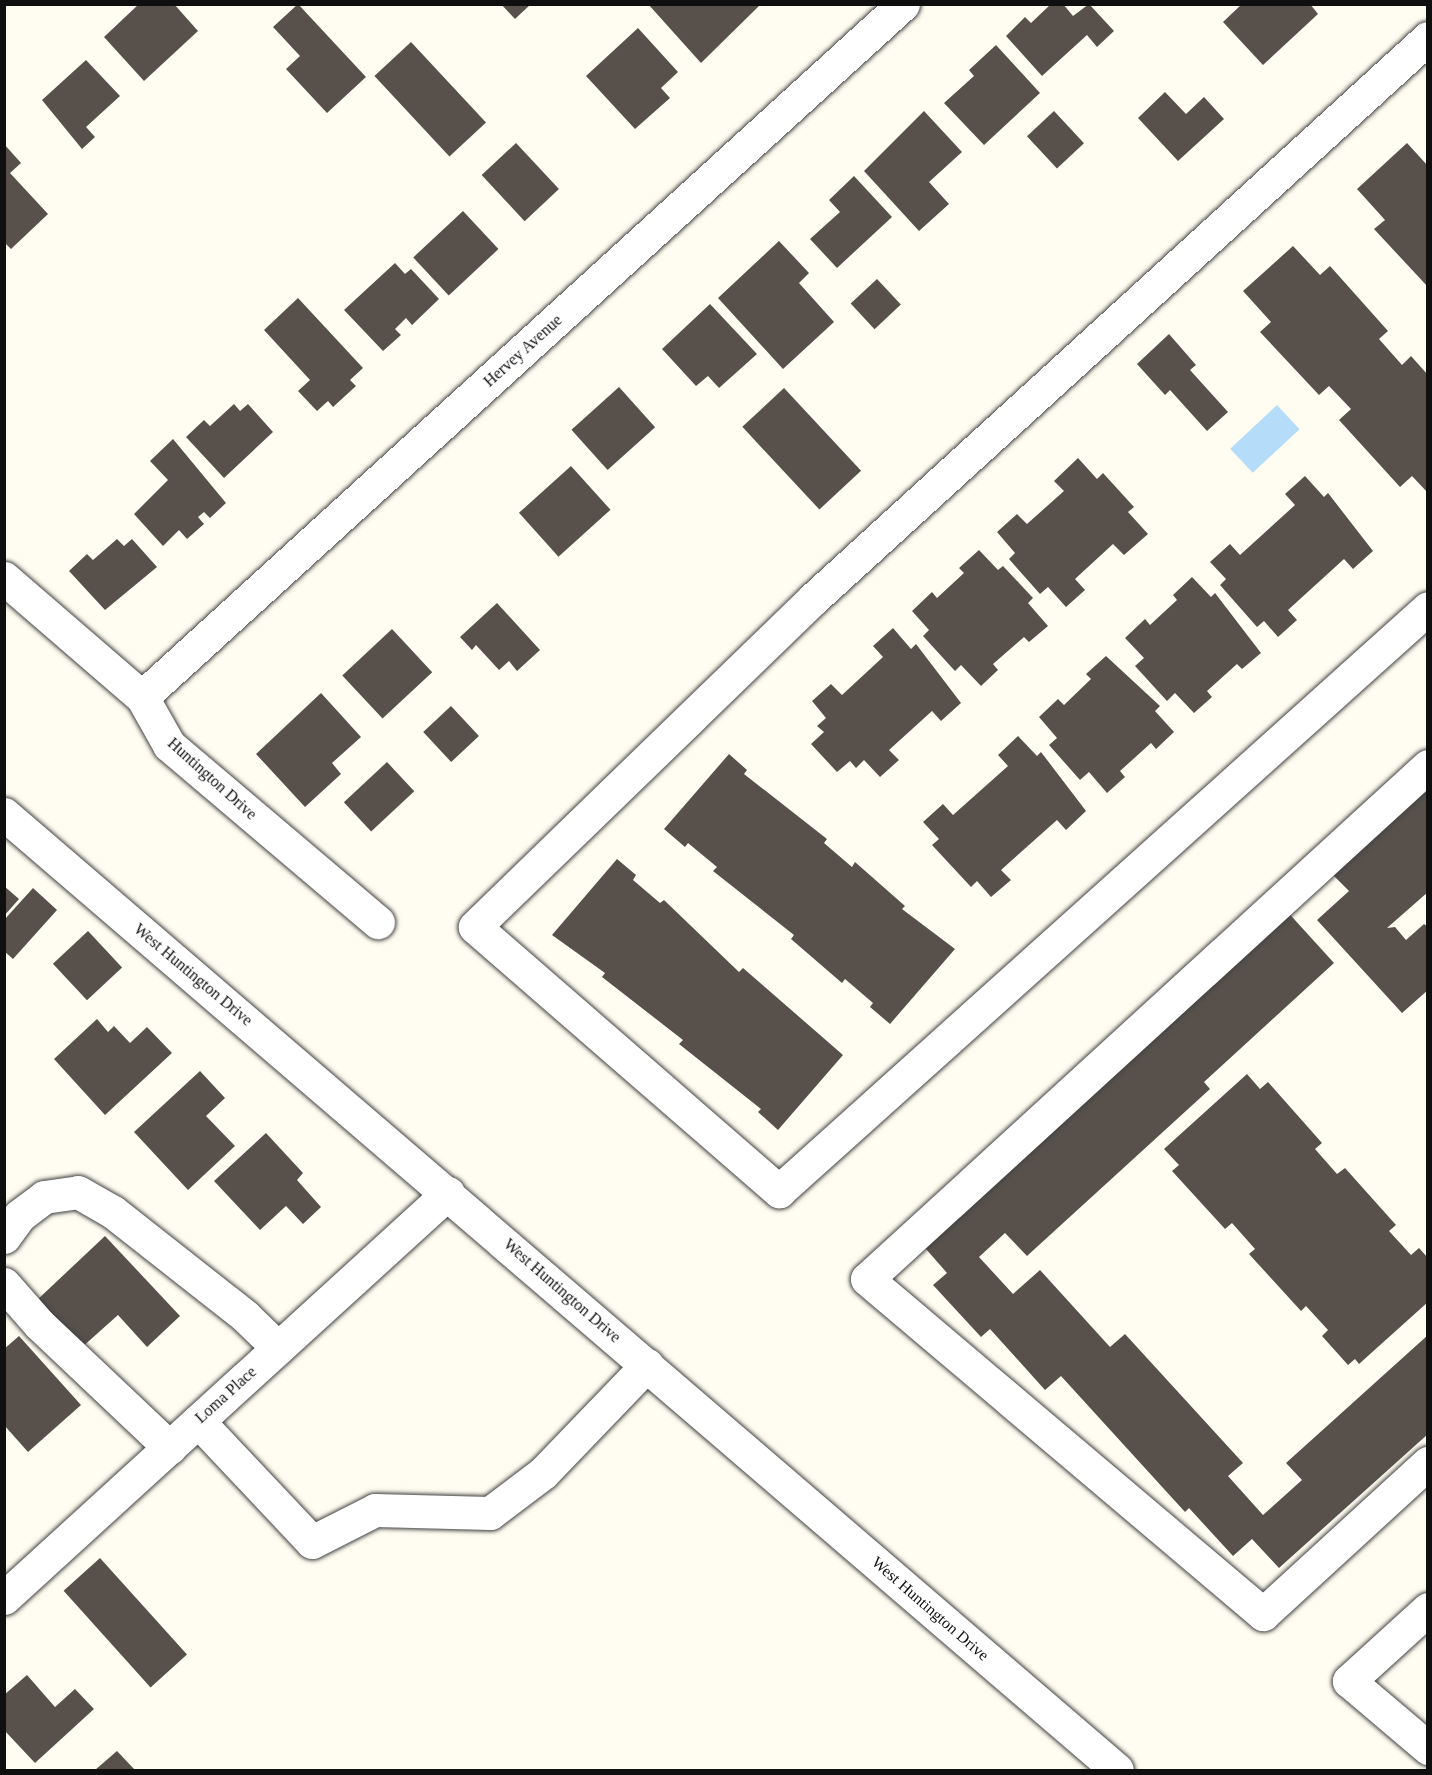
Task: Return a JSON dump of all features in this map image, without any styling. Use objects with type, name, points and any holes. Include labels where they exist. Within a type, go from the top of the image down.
[{"type":"street","name":"Hervey Avenue","points":[[142,697],[903,4]]},
{"type":"street","points":[[1428,38],[813,599],[475,927],[780,1191],[1428,608]]},
{"type":"street","name":"Huntington Drive","points":[[4,578],[142,697],[169,745],[378,922]]},
{"type":"street","points":[[1428,766],[867,1279],[1263,1614],[1428,1463]]},
{"type":"street","name":"West Huntington Drive","points":[[4,814],[448,1192],[1117,1770]]},
{"type":"street","points":[[4,1238],[20,1216],[44,1197],[78,1192],[175,1261],[278,1348]]},
{"type":"street","name":"Loma Place","points":[[4,1599],[448,1192]]},
{"type":"street","points":[[4,1284],[39,1324],[170,1448]]},
{"type":"street","points":[[198,1421],[312,1542],[375,1510],[490,1513],[543,1473],[647,1365]]},
{"type":"street","points":[[1428,1609],[1349,1680],[1428,1748]]},
{"type":"water","points":[[1277,405],[1300,429],[1253,473],[1230,449]]},
{"type":"building","points":[[139,4],[174,4],[198,31],[144,81],[104,37]]},
{"type":"building","points":[[298,4],[366,77],[327,113],[286,69],[300,56],[273,27]]},
{"type":"building","points":[[501,4],[531,4],[515,19]]},
{"type":"building","points":[[648,4],[761,4],[701,63]]},
{"type":"building","points":[[1051,4],[1063,4],[1073,16],[1089,4],[1114,31],[1097,47],[1087,35],[1042,76],[1006,36],[1025,17],[1031,23]]},
{"type":"building","points":[[1242,4],[1310,4],[1318,14],[1263,65],[1223,22]]},
{"type":"building","points":[[638,28],[678,72],[661,88],[670,98],[635,129],[586,76]]},
{"type":"building","points":[[411,42],[486,122],[449,157],[374,76]]},
{"type":"building","points":[[996,45],[1040,93],[984,145],[944,103],[974,76],[969,70]]},
{"type":"building","points":[[86,60],[120,96],[86,127],[95,137],[82,149],[42,100]]},
{"type":"building","points":[[1165,92],[1186,114],[1204,97],[1224,119],[1178,161],[1138,118]]},
{"type":"building","points":[[924,111],[962,152],[929,182],[949,204],[919,231],[864,171]]},
{"type":"building","points":[[1054,111],[1084,143],[1057,168],[1027,136]]},
{"type":"building","points":[[516,143],[559,189],[525,221],[482,175]]},
{"type":"building","points":[[1407,143],[1428,166],[1428,287],[1374,229],[1385,220],[1357,189]]},
{"type":"building","points":[[4,144],[21,163],[10,173],[48,214],[11,249],[4,242]]},
{"type":"building","points":[[854,176],[892,217],[837,268],[810,239],[840,212],[829,200]]},
{"type":"building","points":[[463,211],[498,249],[449,295],[413,257]]},
{"type":"building","points":[[779,241],[809,273],[799,283],[834,322],[783,369],[718,298]]},
{"type":"building","points":[[1293,246],[1320,275],[1330,266],[1388,331],[1379,339],[1402,365],[1411,356],[1428,375],[1428,493],[1412,476],[1400,487],[1339,420],[1351,409],[1329,386],[1319,395],[1260,332],[1271,322],[1243,291]]},
{"type":"building","points":[[395,263],[405,274],[411,269],[439,299],[412,325],[406,318],[395,329],[401,335],[383,351],[344,310]]},
{"type":"building","points":[[877,279],[901,305],[875,329],[851,304]]},
{"type":"building","points":[[298,298],[363,368],[350,380],[356,386],[333,407],[328,401],[317,411],[298,391],[310,380],[264,330]]},
{"type":"building","points":[[710,304],[757,354],[719,388],[708,376],[696,386],[662,349]]},
{"type":"building","points":[[1169,334],[1196,365],[1190,370],[1228,412],[1207,431],[1170,390],[1165,395],[1137,364]]},
{"type":"building","points":[[619,387],[655,427],[608,470],[571,430]]},
{"type":"building","points":[[784,388],[861,471],[819,510],[742,427]]},
{"type":"building","points":[[234,404],[240,411],[248,404],[273,432],[224,478],[186,437],[204,420],[210,426]]},
{"type":"building","points":[[173,439],[226,503],[210,518],[204,512],[198,517],[204,524],[187,539],[179,530],[163,546],[134,514],[168,480],[150,461]]},
{"type":"building","points":[[1078,458],[1097,479],[1103,473],[1134,507],[1128,512],[1148,534],[1124,555],[1113,544],[1075,579],[1085,590],[1066,607],[1048,587],[1040,594],[1009,559],[1015,553],[997,532],[1017,514],[1027,524],[1064,491],[1054,481]]},
{"type":"building","points":[[571,466],[610,510],[558,557],[519,513]]},
{"type":"building","points":[[1305,476],[1324,497],[1328,493],[1373,551],[1353,569],[1344,559],[1288,610],[1297,620],[1278,637],[1264,621],[1257,627],[1220,585],[1226,579],[1210,562],[1230,544],[1240,555],[1295,505],[1285,494]]},
{"type":"building","points":[[117,539],[124,546],[132,539],[157,567],[105,610],[69,571],[87,554],[93,560]]},
{"type":"building","points":[[979,550],[998,570],[1003,566],[1033,598],[1028,603],[1048,626],[1029,642],[1024,637],[993,664],[998,670],[981,686],[961,665],[955,671],[923,636],[929,630],[912,611],[932,592],[937,598],[964,573],[959,568]]},
{"type":"building","points":[[1192,577],[1211,597],[1215,593],[1261,653],[1242,669],[1237,664],[1207,691],[1212,697],[1194,713],[1175,693],[1167,701],[1135,666],[1144,658],[1125,638],[1145,619],[1150,625],[1177,600],[1173,595]]},
{"type":"building","points":[[497,603],[540,650],[517,671],[509,661],[499,670],[476,645],[472,650],[460,637]]},
{"type":"building","points":[[893,628],[911,649],[916,644],[961,703],[941,721],[932,711],[889,750],[899,760],[880,777],[864,760],[856,768],[850,761],[837,772],[811,744],[824,732],[817,726],[826,718],[812,701],[831,684],[842,695],[883,657],[873,646]]},
{"type":"building","points":[[392,629],[432,672],[383,719],[342,675]]},
{"type":"building","points":[[1106,656],[1160,706],[1155,711],[1174,732],[1156,749],[1151,743],[1120,771],[1125,777],[1107,793],[1089,772],[1080,780],[1049,745],[1057,738],[1039,717],[1058,699],[1064,705],[1091,679],[1086,674]]},
{"type":"building","points":[[321,693],[361,737],[332,763],[341,774],[305,807],[256,754]]},
{"type":"building","points":[[451,706],[479,736],[451,762],[423,732]]},
{"type":"building","points":[[1018,736],[1037,756],[1041,752],[1086,811],[1066,830],[1057,820],[1001,870],[1011,880],[991,897],[977,881],[971,887],[932,845],[939,839],[923,822],[943,804],[953,815],[1008,766],[998,755]]},
{"type":"building","points":[[729,754],[747,770],[744,774],[827,839],[824,843],[852,867],[855,862],[905,906],[902,909],[955,949],[890,1024],[870,1007],[873,1003],[845,979],[842,983],[791,939],[794,935],[713,871],[717,867],[688,843],[685,847],[664,829]]},
{"type":"building","points":[[387,762],[414,791],[371,831],[344,802]]},
{"type":"building","points":[[1428,789],[1428,892],[1387,928],[1395,927],[1406,940],[1424,924],[1428,927],[1428,990],[1402,1013],[1317,920],[1349,891],[1333,875]]},
{"type":"building","points":[[617,859],[636,875],[633,880],[660,903],[664,900],[739,972],[743,968],[843,1055],[778,1130],[758,1112],[761,1109],[679,1044],[683,1040],[602,977],[605,973],[552,935]]},
{"type":"building","points":[[4,886],[19,899],[4,916]]},
{"type":"building","points":[[33,888],[57,910],[13,959],[4,951],[4,920]]},
{"type":"building","points":[[1284,908],[1334,963],[1204,1082],[1210,1089],[1027,1256],[1005,1233],[979,1257],[1013,1294],[1040,1270],[1110,1347],[1125,1334],[1243,1463],[1228,1476],[1263,1515],[1302,1480],[1286,1463],[1428,1335],[1428,1434],[1279,1568],[1252,1539],[1233,1556],[1189,1508],[1185,1512],[1061,1376],[1045,1390],[990,1329],[981,1337],[933,1285],[947,1273],[919,1241]]},
{"type":"building","points":[[88,931],[122,968],[87,1000],[53,964]]},
{"type":"building","points":[[97,1019],[108,1032],[114,1026],[130,1043],[147,1027],[172,1053],[105,1115],[54,1059]]},
{"type":"building","points":[[200,1071],[225,1098],[206,1116],[235,1146],[188,1190],[134,1132]]},
{"type":"building","points":[[1247,1074],[1260,1089],[1268,1082],[1322,1143],[1315,1149],[1337,1174],[1345,1168],[1396,1225],[1389,1231],[1411,1255],[1419,1248],[1428,1258],[1428,1302],[1359,1364],[1355,1359],[1348,1365],[1322,1336],[1328,1330],[1306,1306],[1301,1311],[1249,1254],[1255,1249],[1232,1223],[1225,1229],[1172,1171],[1179,1165],[1164,1149]]},
{"type":"building","points":[[266,1133],[303,1173],[297,1180],[321,1207],[303,1224],[286,1206],[260,1230],[214,1181]]},
{"type":"building","points":[[105,1236],[180,1316],[147,1347],[118,1315],[80,1349],[36,1301]]},
{"type":"building","points":[[19,1336],[81,1405],[28,1452],[4,1425],[4,1349]]},
{"type":"building","points":[[100,1558],[187,1655],[151,1687],[64,1591]]},
{"type":"building","points":[[27,1675],[55,1707],[75,1689],[94,1709],[35,1763],[4,1730],[4,1695]]},
{"type":"building","points":[[117,1751],[135,1770],[95,1770]]}]
